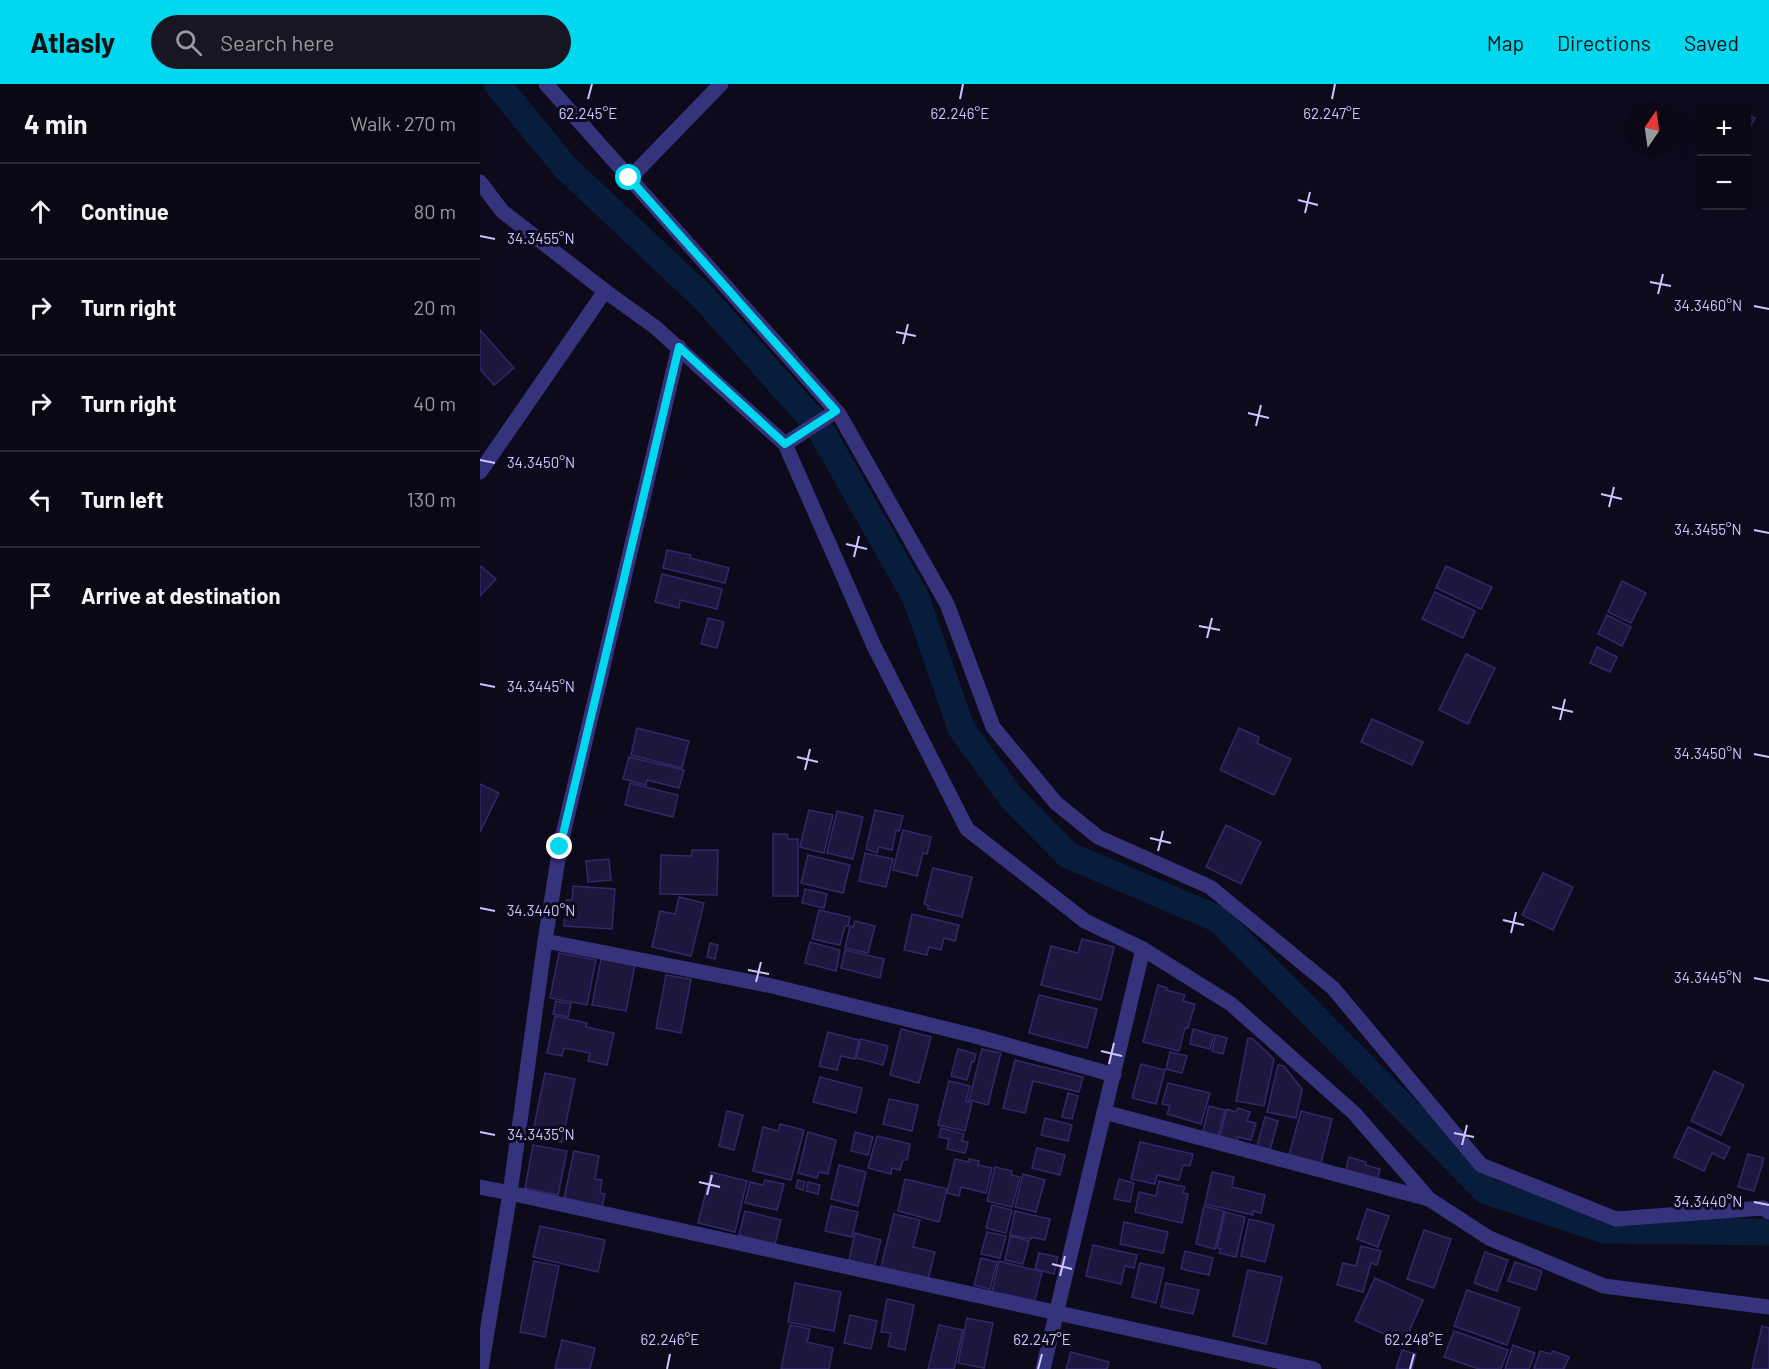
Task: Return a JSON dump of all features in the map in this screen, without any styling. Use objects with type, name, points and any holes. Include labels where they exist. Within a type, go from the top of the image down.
[{"type":"street","points":[[546,84],[836,411],[947,604],[993,727],[1056,803],[1098,837],[1210,887],[1333,988],[1481,1165],[1616,1220],[1763,1208],[1769,1212]]},
{"type":"street","points":[[629,178],[721,84]]},
{"type":"street","points":[[480,182],[502,211],[604,291],[655,327],[785,444],[874,646],[967,829],[1085,921],[1143,949],[1231,1004],[1354,1113],[1429,1198],[1489,1238],[1604,1286],[1769,1307]]},
{"type":"street","points":[[480,472],[604,291]]},
{"type":"street","points":[[481,1369],[510,1192],[560,847],[679,347]]},
{"type":"street","points":[[785,444],[836,411]]},
{"type":"street","points":[[545,941],[772,986],[975,1035],[1114,1075]]},
{"type":"street","points":[[1043,1369],[1143,949]]},
{"type":"street","points":[[1104,1112],[1429,1198]]},
{"type":"street","points":[[480,1187],[1314,1369]]},
{"type":"building","points":[[480,330],[514,368],[494,385],[480,369]]},
{"type":"building","points":[[667,550],[691,555],[690,558],[729,568],[725,583],[663,568]]},
{"type":"building","points":[[481,566],[496,579],[480,596],[480,568]]},
{"type":"building","points":[[1446,566],[1492,587],[1481,609],[1436,588]]},
{"type":"building","points":[[662,574],[722,589],[717,609],[680,600],[679,608],[655,602]]},
{"type":"building","points":[[1622,581],[1646,593],[1631,623],[1608,612]]},
{"type":"building","points":[[1435,592],[1475,611],[1463,638],[1422,619]]},
{"type":"building","points":[[1607,615],[1631,627],[1622,646],[1598,634]]},
{"type":"building","points":[[708,618],[724,622],[717,648],[701,644]]},
{"type":"building","points":[[1597,647],[1617,657],[1610,672],[1590,663]]},
{"type":"building","points":[[1466,654],[1495,668],[1468,724],[1439,710]]},
{"type":"building","points":[[1372,719],[1423,742],[1412,765],[1361,742]]},
{"type":"building","points":[[637,728],[689,741],[682,768],[631,755]]},
{"type":"building","points":[[1239,728],[1259,737],[1257,743],[1291,759],[1274,795],[1220,770]]},
{"type":"building","points":[[629,757],[684,770],[679,788],[647,780],[646,785],[623,779]]},
{"type":"building","points":[[630,783],[678,795],[673,817],[625,805]]},
{"type":"building","points":[[480,784],[499,793],[480,832]]},
{"type":"building","points":[[809,810],[833,815],[824,853],[800,847]]},
{"type":"building","points":[[875,810],[903,816],[899,831],[896,830],[892,850],[879,847],[877,853],[866,849]]},
{"type":"building","points":[[837,811],[863,817],[853,859],[827,853]]},
{"type":"building","points":[[1226,825],[1261,842],[1241,884],[1206,867]]},
{"type":"building","points":[[903,830],[931,837],[927,854],[923,853],[917,876],[893,870]]},
{"type":"building","points":[[773,834],[787,834],[788,839],[798,839],[798,896],[773,896]]},
{"type":"building","points":[[692,850],[718,850],[717,895],[660,894],[661,855],[691,856]]},
{"type":"building","points":[[865,853],[893,859],[886,887],[859,881]]},
{"type":"building","points":[[808,855],[850,865],[843,893],[801,883]]},
{"type":"building","points":[[609,859],[611,880],[588,882],[586,861]]},
{"type":"building","points":[[933,868],[972,877],[962,917],[928,909],[928,905],[924,904]]},
{"type":"building","points":[[1543,873],[1573,887],[1553,930],[1522,915]]},
{"type":"building","points":[[573,886],[615,889],[612,929],[564,926],[566,900],[572,900]]},
{"type":"building","points":[[805,889],[827,894],[824,908],[802,903]]},
{"type":"building","points":[[679,897],[704,903],[691,956],[652,947],[660,911],[675,914]]},
{"type":"building","points":[[819,910],[850,917],[840,945],[812,939]]},
{"type":"building","points":[[912,914],[959,925],[955,941],[944,938],[941,950],[929,947],[927,955],[904,950]]},
{"type":"building","points":[[855,921],[875,926],[868,953],[845,948],[850,926],[853,927]]},
{"type":"building","points":[[1082,939],[1114,947],[1101,1000],[1041,985],[1051,946],[1078,953]]},
{"type":"building","points":[[810,942],[840,950],[836,971],[805,963]]},
{"type":"building","points":[[710,943],[718,945],[715,959],[707,957]]},
{"type":"building","points":[[845,950],[884,959],[880,978],[841,968]]},
{"type":"building","points":[[559,953],[596,960],[587,1005],[550,998]]},
{"type":"building","points":[[601,959],[635,965],[626,1011],[592,1005]]},
{"type":"building","points":[[666,975],[691,979],[681,1033],[656,1028]]},
{"type":"building","points":[[1158,985],[1167,988],[1166,990],[1185,995],[1183,1001],[1195,1004],[1179,1051],[1143,1042]]},
{"type":"building","points":[[1039,995],[1097,1009],[1087,1048],[1029,1033]]},
{"type":"building","points":[[556,1001],[571,1004],[568,1017],[553,1014]]},
{"type":"building","points":[[555,1016],[587,1023],[586,1027],[614,1033],[607,1065],[588,1061],[590,1053],[564,1048],[562,1056],[547,1053]]},
{"type":"building","points":[[901,1029],[931,1037],[919,1083],[890,1075]]},
{"type":"building","points":[[1193,1029],[1214,1035],[1210,1049],[1190,1044]]},
{"type":"building","points":[[828,1032],[859,1040],[855,1059],[841,1056],[837,1070],[819,1066]]},
{"type":"building","points":[[1216,1035],[1227,1038],[1223,1054],[1212,1051]]},
{"type":"building","points":[[1248,1038],[1253,1039],[1274,1059],[1264,1106],[1236,1101]]},
{"type":"building","points":[[861,1039],[888,1046],[883,1065],[856,1058]]},
{"type":"building","points":[[958,1049],[976,1054],[967,1080],[951,1076]]},
{"type":"building","points":[[982,1049],[1001,1053],[988,1105],[969,1100]]},
{"type":"building","points":[[1170,1052],[1187,1056],[1182,1073],[1166,1069]]},
{"type":"building","points":[[1015,1060],[1083,1077],[1079,1092],[1033,1081],[1025,1113],[1003,1108]]},
{"type":"building","points":[[1141,1064],[1165,1070],[1156,1104],[1132,1098]]},
{"type":"building","points":[[1278,1065],[1284,1066],[1302,1089],[1296,1118],[1267,1112]]},
{"type":"building","points":[[1714,1071],[1744,1085],[1721,1135],[1691,1121]]},
{"type":"building","points":[[545,1073],[575,1079],[562,1142],[532,1136]]},
{"type":"building","points":[[820,1077],[862,1088],[856,1113],[813,1102]]},
{"type":"building","points":[[949,1081],[970,1086],[966,1101],[972,1103],[965,1131],[938,1125]]},
{"type":"building","points":[[1168,1083],[1210,1093],[1201,1124],[1167,1114],[1170,1106],[1162,1104]]},
{"type":"building","points":[[1068,1093],[1078,1096],[1072,1119],[1062,1117]]},
{"type":"building","points":[[889,1099],[918,1105],[912,1131],[883,1124]]},
{"type":"building","points":[[1209,1106],[1225,1110],[1217,1140],[1202,1135]]},
{"type":"building","points":[[1238,1108],[1250,1112],[1247,1121],[1256,1123],[1251,1140],[1238,1137],[1236,1144],[1219,1139],[1227,1109],[1236,1112]]},
{"type":"building","points":[[727,1111],[743,1115],[734,1150],[719,1146]]},
{"type":"building","points":[[1301,1111],[1332,1119],[1321,1163],[1289,1155]]},
{"type":"building","points":[[1265,1117],[1278,1121],[1270,1150],[1257,1146]]},
{"type":"building","points":[[1045,1118],[1072,1125],[1068,1141],[1041,1135]]},
{"type":"building","points":[[780,1124],[804,1130],[791,1180],[753,1171],[763,1127],[778,1131]]},
{"type":"building","points":[[1688,1127],[1730,1147],[1724,1159],[1712,1153],[1704,1171],[1674,1157]]},
{"type":"building","points":[[941,1128],[964,1134],[962,1141],[968,1142],[965,1153],[947,1149],[949,1139],[939,1137]]},
{"type":"building","points":[[808,1132],[836,1140],[828,1174],[819,1172],[817,1178],[798,1173]]},
{"type":"building","points":[[855,1132],[873,1137],[868,1155],[851,1151]]},
{"type":"building","points":[[877,1136],[910,1144],[907,1160],[903,1160],[900,1170],[892,1168],[891,1174],[868,1168]]},
{"type":"building","points":[[1140,1142],[1193,1154],[1190,1166],[1183,1165],[1179,1180],[1157,1175],[1155,1184],[1131,1179]]},
{"type":"building","points":[[533,1145],[567,1151],[558,1195],[525,1188]]},
{"type":"building","points":[[1037,1148],[1065,1155],[1060,1175],[1032,1168]]},
{"type":"building","points":[[574,1151],[599,1156],[595,1179],[602,1180],[600,1193],[605,1194],[602,1207],[564,1199]]},
{"type":"building","points":[[1748,1154],[1764,1158],[1754,1191],[1738,1187]]},
{"type":"building","points":[[1349,1157],[1380,1169],[1377,1181],[1345,1173]]},
{"type":"building","points":[[955,1159],[969,1162],[969,1159],[979,1161],[978,1165],[992,1168],[986,1193],[961,1187],[959,1196],[947,1193]]},
{"type":"building","points":[[839,1165],[866,1172],[858,1206],[831,1199]]},
{"type":"building","points":[[995,1167],[1012,1171],[1011,1175],[1020,1177],[1012,1207],[987,1201]]},
{"type":"building","points":[[711,1172],[747,1181],[735,1232],[698,1223]]},
{"type":"building","points":[[1212,1172],[1234,1177],[1232,1187],[1265,1195],[1261,1213],[1253,1211],[1253,1215],[1205,1204]]},
{"type":"building","points":[[1023,1174],[1045,1180],[1036,1212],[1015,1207]]},
{"type":"building","points":[[905,1179],[947,1189],[939,1222],[898,1211]]},
{"type":"building","points":[[1119,1179],[1134,1183],[1130,1202],[1114,1199]]},
{"type":"building","points":[[765,1180],[784,1184],[777,1210],[745,1203],[750,1182],[763,1185]]},
{"type":"building","points":[[798,1180],[805,1182],[803,1190],[796,1188]]},
{"type":"building","points":[[1159,1181],[1185,1187],[1183,1193],[1188,1194],[1182,1223],[1135,1212],[1139,1192],[1156,1196]]},
{"type":"building","points":[[808,1182],[820,1185],[818,1194],[806,1191]]},
{"type":"building","points":[[992,1205],[1012,1210],[1006,1233],[986,1228]]},
{"type":"building","points":[[831,1206],[858,1212],[852,1237],[825,1231]]},
{"type":"building","points":[[1204,1206],[1224,1211],[1215,1249],[1196,1244]]},
{"type":"building","points":[[1367,1209],[1389,1216],[1378,1247],[1357,1239]]},
{"type":"building","points":[[745,1211],[781,1220],[775,1244],[739,1235]]},
{"type":"building","points":[[1015,1211],[1050,1219],[1045,1240],[1010,1235]]},
{"type":"building","points":[[1225,1212],[1245,1217],[1236,1257],[1219,1253],[1221,1249],[1217,1248]]},
{"type":"building","points":[[894,1214],[920,1220],[913,1247],[935,1252],[928,1279],[881,1267]]},
{"type":"building","points":[[1249,1219],[1274,1225],[1265,1262],[1241,1256]]},
{"type":"building","points":[[1124,1222],[1168,1232],[1163,1253],[1120,1244]]},
{"type":"building","points":[[540,1226],[605,1240],[598,1272],[533,1257]]},
{"type":"building","points":[[1424,1230],[1451,1239],[1434,1288],[1407,1279]]},
{"type":"building","points":[[987,1232],[1006,1236],[1000,1258],[981,1254]]},
{"type":"building","points":[[855,1233],[881,1240],[874,1267],[849,1260]]},
{"type":"building","points":[[1010,1236],[1029,1241],[1023,1264],[1005,1260]]},
{"type":"building","points":[[1093,1245],[1137,1255],[1134,1268],[1125,1266],[1121,1284],[1086,1276]]},
{"type":"building","points":[[1361,1246],[1381,1251],[1377,1265],[1371,1263],[1363,1292],[1337,1285],[1343,1263],[1356,1266]]},
{"type":"building","points":[[1185,1251],[1213,1258],[1209,1275],[1181,1269]]},
{"type":"building","points":[[1485,1252],[1508,1260],[1497,1291],[1474,1283]]},
{"type":"building","points":[[1039,1253],[1058,1257],[1054,1274],[1035,1269]]},
{"type":"building","points":[[981,1258],[997,1262],[990,1289],[974,1285]]},
{"type":"building","points":[[534,1261],[559,1266],[545,1337],[520,1332]]},
{"type":"building","points":[[999,1261],[1042,1272],[1034,1303],[992,1292]]},
{"type":"building","points":[[1515,1262],[1542,1271],[1536,1290],[1508,1281]]},
{"type":"building","points":[[1140,1263],[1164,1268],[1156,1303],[1132,1297]]},
{"type":"building","points":[[1248,1270],[1282,1277],[1266,1344],[1233,1336]]},
{"type":"building","points":[[1375,1278],[1423,1300],[1404,1343],[1355,1321]]},
{"type":"building","points":[[795,1283],[841,1292],[834,1331],[788,1322]]},
{"type":"building","points":[[1166,1283],[1199,1290],[1193,1314],[1161,1307]]},
{"type":"building","points":[[1467,1290],[1520,1308],[1507,1345],[1454,1326]]},
{"type":"building","points":[[887,1299],[914,1305],[905,1350],[888,1346],[891,1333],[881,1332]]},
{"type":"building","points":[[850,1315],[877,1321],[871,1349],[844,1343]]},
{"type":"building","points":[[967,1318],[993,1323],[984,1368],[958,1363]]},
{"type":"building","points":[[790,1325],[810,1329],[807,1342],[833,1348],[829,1369],[781,1369]]},
{"type":"building","points":[[939,1325],[963,1330],[954,1369],[928,1369]]},
{"type":"building","points":[[1762,1326],[1769,1328],[1769,1369],[1752,1369]]},
{"type":"building","points":[[1454,1331],[1508,1350],[1501,1369],[1479,1369],[1444,1357]]},
{"type":"building","points":[[562,1340],[595,1348],[590,1369],[555,1369]]},
{"type":"building","points":[[1513,1345],[1535,1353],[1529,1369],[1505,1369]]},
{"type":"building","points":[[1402,1350],[1416,1354],[1412,1369],[1396,1369]]},
{"type":"building","points":[[1540,1351],[1551,1354],[1553,1351],[1569,1357],[1564,1369],[1534,1369]]},
{"type":"building","points":[[1071,1352],[1109,1362],[1107,1369],[1066,1369]]},
{"type":"waterway","points":[[497,84],[565,167],[704,298],[819,427],[916,598],[961,728],[1011,797],[1068,855],[1218,919],[1486,1191],[1605,1230],[1769,1232]]},
{"type":"route","points":[[560,847],[679,347],[785,444],[836,411],[629,178]]}]
